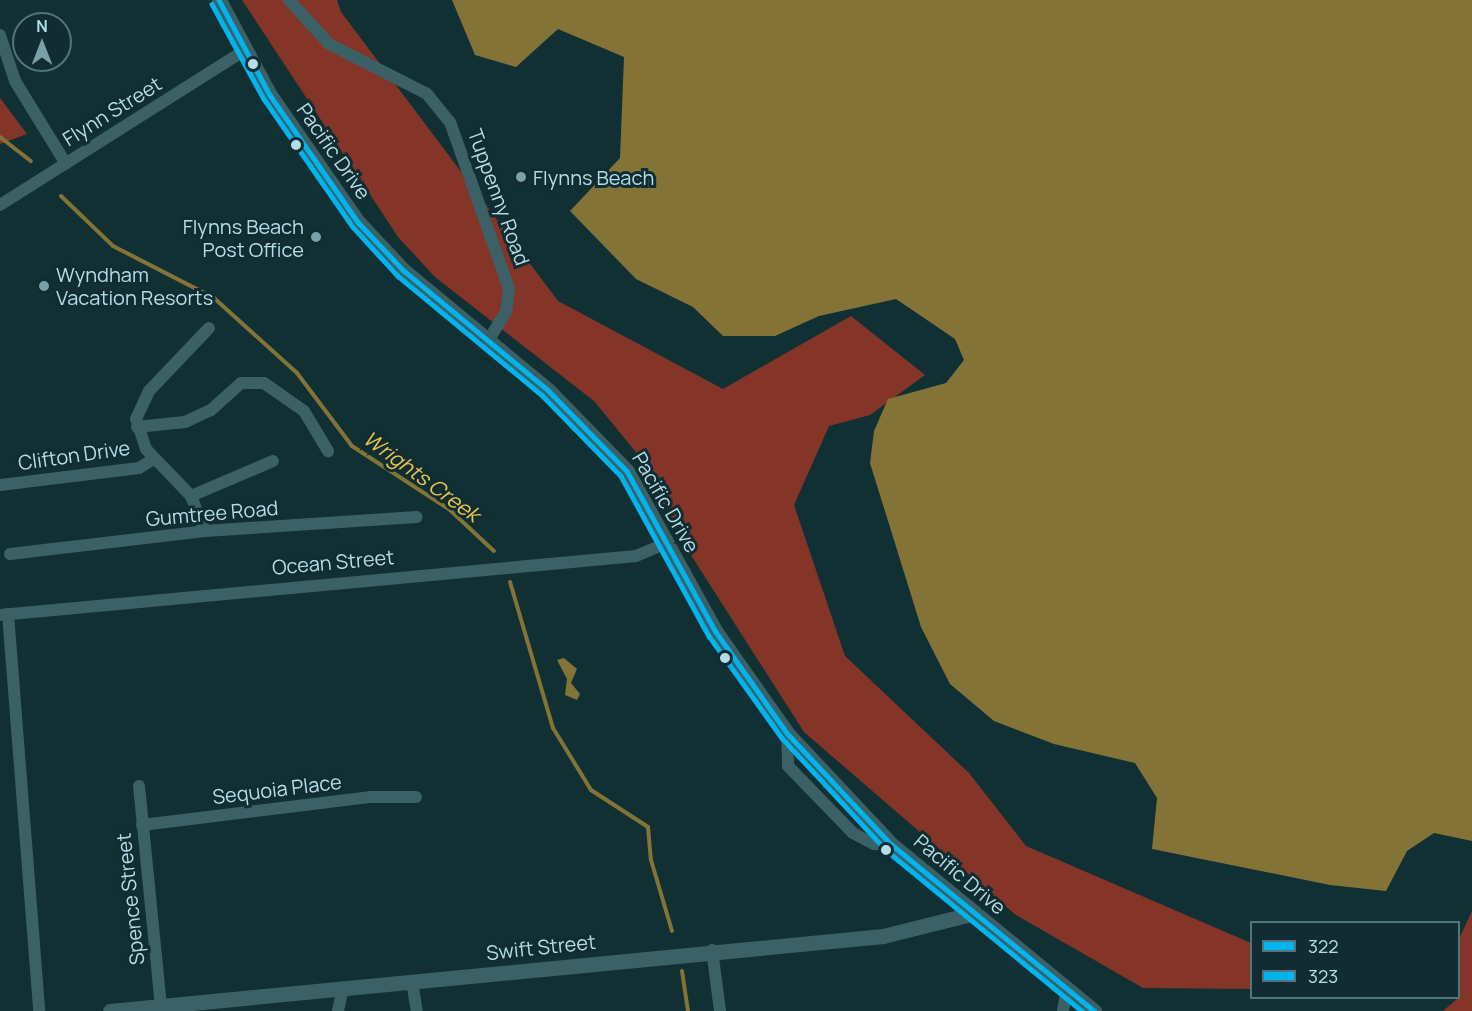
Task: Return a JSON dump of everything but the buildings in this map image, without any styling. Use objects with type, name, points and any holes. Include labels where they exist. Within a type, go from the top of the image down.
[{"type":"street","name":"Pacific Drive","points":[[219,0],[293,132],[358,222],[403,270],[487,342],[548,390],[614,454],[716,632],[787,733],[891,844],[1094,1011]]},
{"type":"street","name":"Tuppenny Road","points":[[289,0],[329,44],[428,94],[450,122],[509,289],[506,312],[487,342]]},
{"type":"street","points":[[0,35],[15,81],[66,164]]},
{"type":"street","name":"Flynn Street","points":[[0,205],[245,50]]},
{"type":"street","points":[[205,531],[191,496],[152,460],[137,427],[149,392],[209,327]]},
{"type":"street","points":[[137,427],[185,422],[211,410],[241,383],[264,383],[304,411],[328,451]]},
{"type":"street","name":"Clifton Drive","points":[[0,485],[139,468],[152,460]]},
{"type":"street","points":[[191,496],[273,461]]},
{"type":"street","name":"Gumtree Road","points":[[10,554],[205,531],[417,517]]},
{"type":"street","name":"Ocean Street","points":[[4,614],[636,556],[667,543]]},
{"type":"street","points":[[4,614],[39,1011]]},
{"type":"street","points":[[787,733],[788,766],[853,833],[874,844],[891,844]]},
{"type":"street","name":"Spence Street","points":[[139,786],[161,1006]]},
{"type":"street","name":"Sequoia Place","points":[[142,825],[371,797],[416,797]]},
{"type":"street","name":"Swift Street","points":[[110,1011],[161,1006],[182,1008],[343,988],[712,950],[900,934],[975,913]]},
{"type":"street","points":[[712,950],[720,1011]]},
{"type":"street","points":[[412,981],[417,1011]]},
{"type":"street","points":[[338,1011],[343,988]]},
{"type":"street","points":[[1062,1011],[1067,989]]},
{"type":"shaded area","points":[[242,0],[337,0],[341,12],[558,301],[723,389],[851,316],[925,375],[870,415],[829,426],[794,505],[845,656],[969,773],[1026,846],[1250,943],[1250,989],[1143,988],[1016,915],[804,732],[689,552],[635,451],[594,401],[435,277],[398,237]]},
{"type":"shaded area","points":[[452,0],[1472,0],[1472,841],[1434,833],[1407,851],[1386,891],[1330,885],[1152,849],[1157,798],[1135,763],[1054,744],[994,721],[950,684],[921,627],[870,463],[874,431],[888,399],[946,383],[964,360],[955,339],[896,299],[819,316],[775,336],[723,336],[693,307],[636,279],[570,211],[620,158],[624,57],[558,29],[516,67],[475,55]]},
{"type":"shaded area","points":[[0,98],[27,134],[0,144]]},
{"type":"shaded area","points":[[564,658],[577,669],[571,683],[580,694],[577,700],[565,695],[567,679],[557,660]]},
{"type":"shaded area","points":[[1472,911],[1472,1011],[1443,1011],[1457,999],[1460,999],[1460,937]]},
{"type":"waterway","name":"Wrights Creek","points":[[0,137],[31,161]]},
{"type":"waterway","name":"Wrights Creek","points":[[61,196],[113,246],[214,298],[297,373],[352,446],[450,510],[494,551]]},
{"type":"waterway","name":"Wrights Creek","points":[[510,582],[553,728],[591,790],[648,827],[651,860],[672,931]]},
{"type":"waterway","name":"Wrights Creek","points":[[682,971],[688,1011]]},
{"type":"transit line","name":"322","points":[[219,0],[270,95],[358,222],[403,270],[548,390],[627,471],[716,632],[787,733],[891,844],[1094,1011]]},
{"type":"transit line","name":"323","points":[[212,4],[264,99],[353,227],[398,276],[543,396],[621,476],[709,636],[782,738],[886,850],[1082,1011]]},
{"type":"place","name":"Flynns Beach","points":[[521,177]]},
{"type":"place","name":"Flynns Beach Post Office","points":[[316,237]]},
{"type":"place","name":"Wyndham Vacation Resorts","points":[[44,286]]}]
